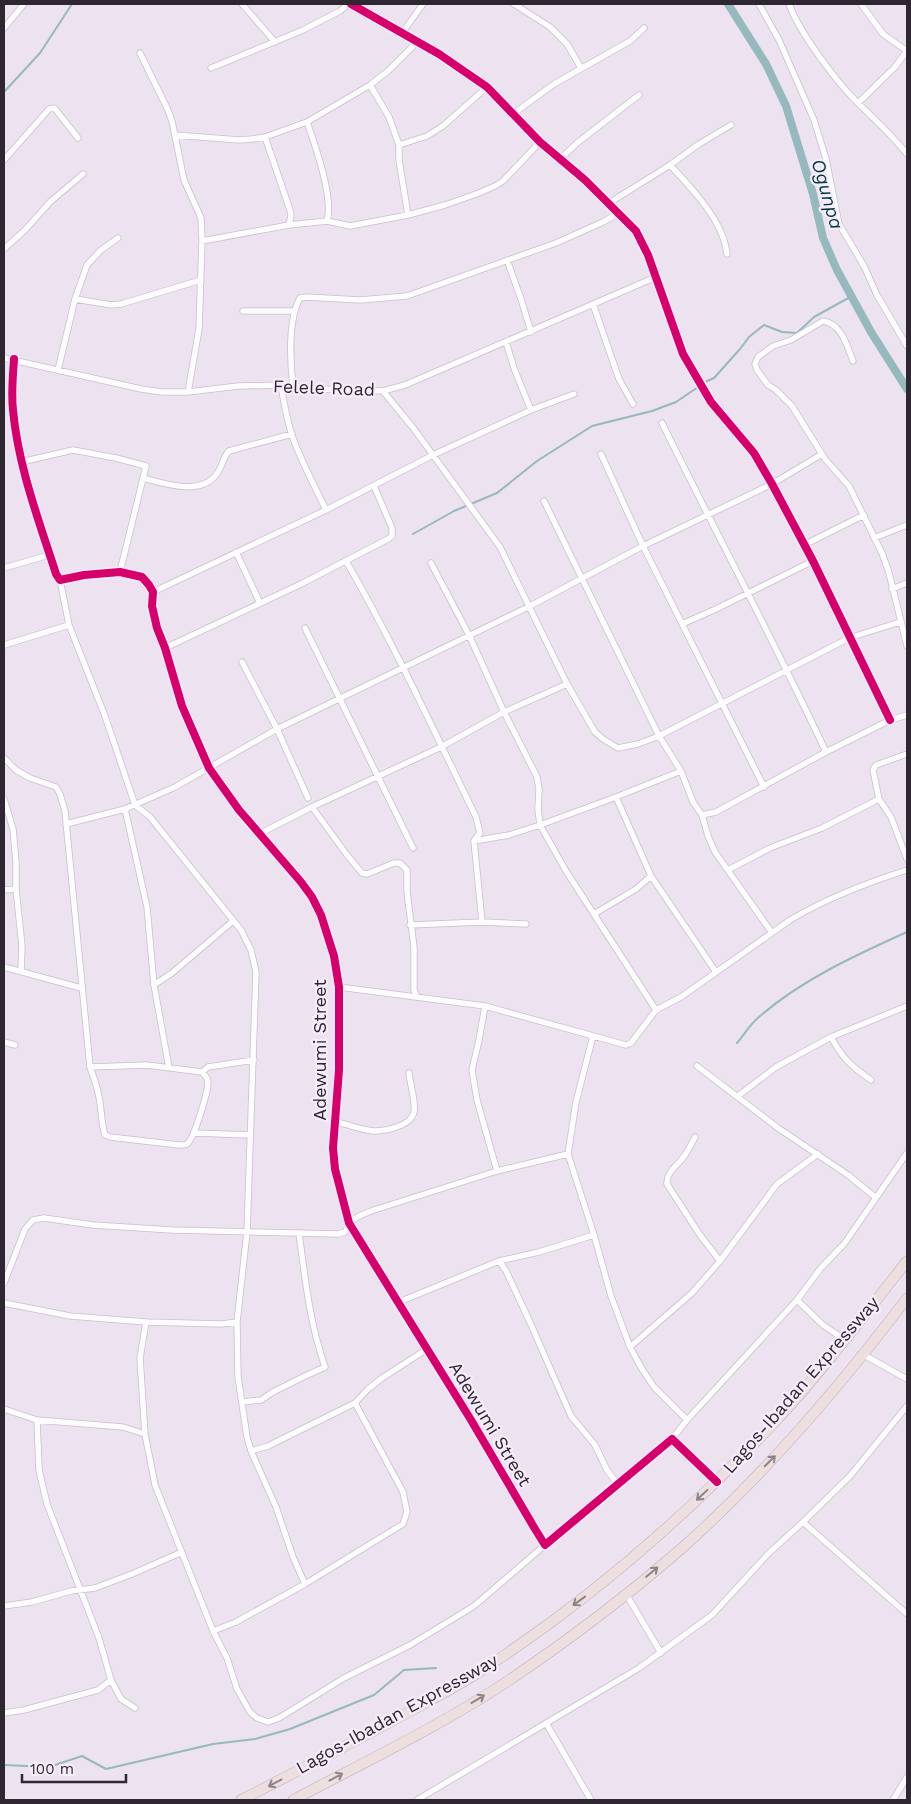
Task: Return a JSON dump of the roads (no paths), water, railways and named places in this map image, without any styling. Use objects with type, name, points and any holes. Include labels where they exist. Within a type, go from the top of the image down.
[{"type":"highway","name":"Lagos-Ibadan Expressway","points":[[241,1800],[434,1698],[485,1667],[588,1594],[656,1537],[717,1482],[773,1424],[845,1340],[907,1261]]},
{"type":"highway","name":"Lagos-Ibadan Expressway","points":[[293,1800],[444,1720],[508,1681],[626,1594],[681,1549],[771,1460],[864,1355],[907,1298]]},
{"type":"street","points":[[4,28],[24,4]]},
{"type":"street","points":[[242,4],[275,42]]},
{"type":"street","points":[[211,68],[323,20],[350,4],[469,73],[487,87],[540,142],[619,212],[636,231],[648,255],[683,354],[701,386],[754,453],[772,484],[813,561],[890,720]]},
{"type":"street","points":[[402,33],[423,4]]},
{"type":"street","points":[[514,4],[550,27],[567,44],[581,68]]},
{"type":"street","points":[[759,4],[779,40],[814,120],[826,159],[839,224],[907,346]]},
{"type":"street","points":[[789,4],[803,31],[826,64],[858,103],[892,134],[907,154]]},
{"type":"street","points":[[858,103],[895,67],[907,51],[883,34],[861,4]]},
{"type":"street","points":[[513,114],[554,84],[630,41],[644,28]]},
{"type":"street","points":[[175,135],[239,140],[265,136],[306,122],[370,85],[388,71],[417,42]]},
{"type":"street","points":[[140,53],[167,108],[175,135],[184,180],[201,218],[200,329],[188,392]]},
{"type":"street","points":[[370,85],[389,117],[399,145],[399,160],[408,215]]},
{"type":"street","points":[[399,145],[427,136],[443,126],[487,87]]},
{"type":"street","points":[[560,159],[577,143],[639,95]]},
{"type":"street","points":[[4,160],[49,109],[54,108],[78,138]]},
{"type":"street","points":[[306,122],[322,166],[328,209],[327,221]]},
{"type":"street","points":[[609,203],[731,125]]},
{"type":"street","points":[[265,136],[290,210],[289,225]]},
{"type":"street","points":[[202,241],[289,225],[327,221],[350,226],[408,215],[479,193],[495,186],[540,142]]},
{"type":"street","points":[[670,165],[691,188],[714,220],[722,235],[727,254]]},
{"type":"street","points":[[4,249],[25,230],[50,202],[83,174]]},
{"type":"street","points":[[292,386],[291,348],[295,311],[300,298],[360,300],[408,296],[556,243],[603,222],[619,212]]},
{"type":"street","points":[[58,370],[75,299],[87,265],[101,250],[118,238]]},
{"type":"street","points":[[507,260],[530,332]]},
{"type":"street","name":"Felele Road","points":[[4,358],[150,390],[188,392],[238,386],[281,385],[320,389],[383,391],[405,385],[656,277]]},
{"type":"street","points":[[75,299],[112,306],[201,280]]},
{"type":"street","points":[[593,304],[619,379],[633,404]]},
{"type":"street","points":[[243,311],[295,311]]},
{"type":"street","points":[[853,360],[844,338],[836,327],[824,321],[791,340],[773,346],[756,360],[757,370],[768,385],[776,390],[792,406],[822,454],[849,486],[864,515],[889,573],[907,646]]},
{"type":"street","points":[[506,342],[515,371],[531,410]]},
{"type":"street","points":[[14,359],[12,408],[21,462],[49,555],[60,580],[69,625],[104,716],[135,805],[150,817],[241,930],[251,950],[256,972],[254,1060],[247,1232],[238,1322],[238,1377],[247,1437],[251,1451],[276,1507],[293,1557],[305,1584]]},
{"type":"street","points":[[281,385],[285,410],[299,454],[326,510]]},
{"type":"street","points":[[383,391],[433,455],[500,547],[567,684],[595,732],[618,748],[638,744],[660,736],[849,638],[900,622]]},
{"type":"street","points":[[60,580],[84,575],[120,572],[142,577],[153,592],[326,510],[433,455],[531,410],[574,394]]},
{"type":"street","points":[[662,423],[747,594],[788,671],[826,752]]},
{"type":"street","points":[[142,478],[165,484],[193,487],[211,479],[218,473],[224,455],[229,451],[292,434]]},
{"type":"street","points":[[21,462],[64,451],[83,451],[146,466],[120,572]]},
{"type":"street","points":[[601,454],[643,546],[764,787]]},
{"type":"street","points":[[66,824],[124,809],[175,787],[277,728],[530,606],[643,546],[772,484],[822,454]]},
{"type":"street","points":[[165,648],[384,543],[392,536],[392,528],[374,486]]},
{"type":"street","points":[[544,501],[660,736],[681,771],[694,802],[702,815],[708,836],[728,870],[772,933]]},
{"type":"street","points":[[804,545],[864,515]]},
{"type":"street","points":[[874,538],[907,525]]},
{"type":"street","points":[[236,552],[260,603]]},
{"type":"street","points":[[4,568],[49,555]]},
{"type":"street","points":[[346,561],[373,607],[404,667],[476,817],[480,833],[474,841],[482,922]]},
{"type":"street","points":[[682,624],[716,610],[813,561]]},
{"type":"street","points":[[431,563],[469,635],[536,777],[539,790],[538,809],[540,825],[566,871],[656,1010]]},
{"type":"street","points":[[892,589],[907,583]]},
{"type":"street","name":"Adewumi Street","points":[[153,592],[152,606],[157,628],[165,648],[182,706],[209,768],[224,791],[312,897],[321,915],[334,956],[339,987],[339,1070],[333,1148],[335,1169],[349,1223],[545,1545]]},
{"type":"street","points":[[4,645],[69,625]]},
{"type":"street","points":[[305,628],[413,848]]},
{"type":"street","points":[[242,662],[277,728],[308,798]]},
{"type":"street","points":[[259,834],[312,807],[379,777],[504,712],[567,684]]},
{"type":"street","points":[[702,815],[716,812],[826,752],[890,720],[907,715]]},
{"type":"street","points":[[907,754],[876,765],[873,770],[879,799],[891,817],[907,860]]},
{"type":"street","points":[[4,758],[16,770],[30,778],[56,788],[60,794],[65,811],[90,1067],[98,1091],[105,1135],[179,1145],[187,1144],[194,1132],[207,1084],[206,1076],[202,1072],[147,1065],[90,1067]]},
{"type":"street","points":[[474,841],[509,835],[540,825],[681,771]]},
{"type":"street","points":[[616,797],[651,876],[716,972]]},
{"type":"street","points":[[4,799],[13,829],[16,889],[22,946],[21,971]]},
{"type":"street","points":[[728,870],[770,848],[822,828],[879,799]]},
{"type":"street","points":[[312,807],[362,874],[367,874],[394,863],[404,865],[407,870],[407,892],[414,947],[414,990],[417,996]]},
{"type":"street","points":[[124,809],[147,907],[154,985],[169,1068]]},
{"type":"street","points":[[339,987],[485,1006],[626,1045],[631,1043],[656,1010],[681,997],[809,909],[866,883],[907,870]]},
{"type":"street","points":[[594,914],[636,888],[651,876]]},
{"type":"street","points":[[4,890],[16,889]]},
{"type":"street","points":[[154,985],[172,973],[233,921]]},
{"type":"street","points":[[410,925],[482,922],[526,924]]},
{"type":"street","points":[[4,967],[81,988]]},
{"type":"street","points":[[485,1006],[472,1070],[477,1100],[497,1171]]},
{"type":"street","points":[[738,1096],[776,1066],[831,1037],[907,1006]]},
{"type":"street","points":[[593,1036],[576,1102],[568,1154],[611,1296],[630,1347],[654,1387],[687,1420]]},
{"type":"street","points":[[831,1037],[842,1056],[851,1066],[871,1080]]},
{"type":"street","points":[[4,1042],[16,1045]]},
{"type":"street","points":[[202,1072],[208,1066],[254,1060]]},
{"type":"street","points":[[697,1066],[778,1128],[848,1175],[875,1197]]},
{"type":"street","points":[[336,1122],[373,1131],[393,1128],[408,1121],[413,1115],[414,1108],[408,1073]]},
{"type":"street","points":[[194,1132],[250,1135]]},
{"type":"street","points":[[695,1137],[684,1156],[668,1174],[667,1184],[720,1262]]},
{"type":"street","points":[[146,1322],[140,1358],[145,1434],[155,1484],[238,1689],[250,1712],[257,1718],[268,1722],[279,1718],[344,1678],[410,1645],[474,1606],[672,1439],[687,1420],[797,1300],[820,1269],[844,1244],[907,1153]]},
{"type":"street","points":[[4,1284],[25,1229],[33,1220],[44,1218],[93,1225],[172,1230],[338,1234],[345,1232],[349,1223],[359,1216],[374,1210],[497,1171],[568,1154]]},
{"type":"street","points":[[630,1347],[692,1293],[720,1262],[777,1184],[818,1154]]},
{"type":"street","points":[[242,1402],[261,1400],[295,1380],[326,1367],[316,1341],[299,1233]]},
{"type":"street","points":[[398,1302],[499,1261],[539,1252],[594,1235]]},
{"type":"street","points":[[499,1261],[506,1271],[530,1320],[571,1416],[595,1445],[607,1470],[618,1485]]},
{"type":"street","points":[[797,1300],[823,1325],[845,1340]]},
{"type":"street","points":[[4,1303],[70,1316],[146,1322],[222,1324],[238,1322]]},
{"type":"street","points":[[251,1451],[268,1446],[355,1403],[382,1378],[426,1350]]},
{"type":"street","points":[[864,1355],[907,1379]]},
{"type":"street","points":[[213,1631],[236,1622],[305,1584],[404,1524],[406,1512],[402,1492],[355,1403]]},
{"type":"street","points":[[417,1800],[639,1668],[712,1615],[768,1554],[850,1476],[907,1406]]},
{"type":"street","points":[[4,1410],[38,1420],[122,1428],[145,1434]]},
{"type":"street","points":[[38,1420],[39,1470],[47,1504],[99,1638],[111,1680],[121,1699],[135,1708]]},
{"type":"street","points":[[672,1439],[717,1482]]},
{"type":"street","points":[[803,1522],[907,1614]]},
{"type":"street","points":[[4,1606],[32,1602],[71,1591],[95,1588],[182,1552]]},
{"type":"street","points":[[626,1594],[661,1653]]},
{"type":"street","points":[[4,1713],[24,1710],[98,1690],[111,1680]]},
{"type":"street","points":[[546,1723],[590,1800]]},
{"type":"street","points":[[893,1800],[907,1777]]},
{"type":"waterway","points":[[4,92],[40,53],[72,4]]},
{"type":"waterway","name":"Ogunpa","points":[[728,4],[766,64],[786,106],[813,194],[823,238],[837,270],[871,332],[907,389]]},
{"type":"waterway","points":[[413,534],[454,511],[497,493],[537,461],[592,426],[652,411],[676,402],[714,378],[749,337],[764,325],[782,332],[797,333],[814,317],[852,296]]},
{"type":"waterway","points":[[737,1043],[756,1020],[793,991],[849,959],[907,932]]},
{"type":"waterway","points":[[4,1765],[49,1767],[82,1756],[106,1769],[213,1744],[255,1739],[290,1729],[374,1695],[404,1670],[436,1668]]}]
